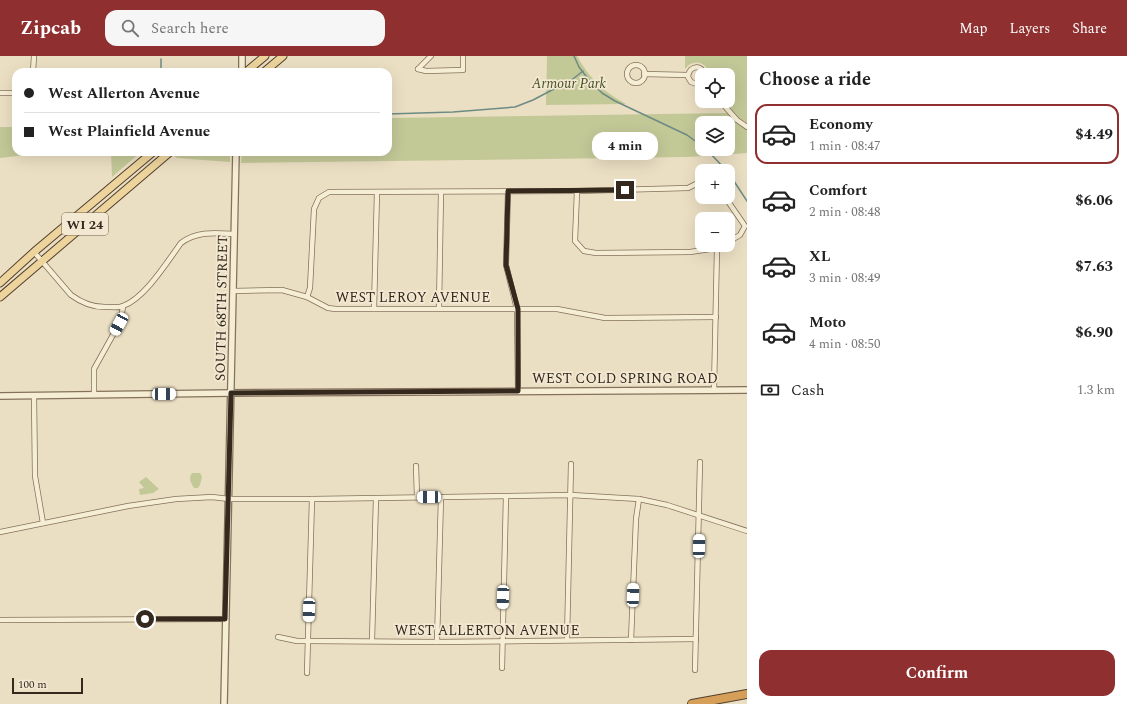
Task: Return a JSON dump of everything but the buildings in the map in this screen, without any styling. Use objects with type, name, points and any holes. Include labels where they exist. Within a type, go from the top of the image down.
[{"type":"highway","points":[[692,704],[747,694]]},
{"type":"main road","points":[[251,68],[265,56]]},
{"type":"main road","points":[[269,68],[283,56]]},
{"type":"main road","name":"WI 24","points":[[0,283],[34,252],[148,156]]},
{"type":"main road","name":"WI 24","points":[[0,297],[165,156]]},
{"type":"street","points":[[33,68],[34,56]]},
{"type":"street","points":[[242,56],[242,68]]},
{"type":"street","points":[[431,56],[418,69],[426,71],[463,70],[463,56]]},
{"type":"street","points":[[695,84],[689,80],[688,75],[689,71],[695,67],[698,68]]},
{"type":"street","points":[[644,74],[688,75]]},
{"type":"street","points":[[0,93],[12,93]]},
{"type":"street","points":[[726,108],[737,120],[747,127]]},
{"type":"street","name":"SOUTH 68TH STREET","points":[[224,704],[236,156]]},
{"type":"street","points":[[307,297],[310,288],[314,209],[319,198],[330,192],[577,191],[688,188],[695,184]]},
{"type":"street","points":[[508,191],[506,265],[518,309],[518,391]]},
{"type":"street","points":[[577,191],[575,241],[584,251],[596,253],[695,251]]},
{"type":"street","points":[[374,309],[377,192]]},
{"type":"street","points":[[439,308],[441,192]]},
{"type":"street","points":[[730,204],[745,226],[740,235],[735,238]]},
{"type":"street","points":[[34,252],[71,295],[78,300],[100,308],[123,306],[135,300],[145,290],[181,243],[188,238],[197,234],[207,233],[234,234]]},
{"type":"street","points":[[714,390],[717,252]]},
{"type":"street","name":"WEST LEROY AVENUE","points":[[233,291],[282,290],[307,297],[328,308],[336,309],[556,309],[605,318],[716,317]]},
{"type":"street","points":[[94,395],[94,369],[119,324],[123,306]]},
{"type":"street","name":"WEST COLD SPRING ROAD","points":[[0,396],[747,390]]},
{"type":"street","points":[[34,396],[35,476],[43,523]]},
{"type":"street","points":[[695,670],[700,462]]},
{"type":"street","points":[[567,640],[571,464]]},
{"type":"street","points":[[416,466],[417,497]]},
{"type":"street","points":[[0,532],[164,500],[212,497],[229,499],[312,499],[571,495],[639,499],[667,505],[747,530]]},
{"type":"street","points":[[502,668],[506,496]]},
{"type":"street","points":[[437,642],[441,497]]},
{"type":"street","points":[[372,641],[376,498]]},
{"type":"street","points":[[307,673],[312,499]]},
{"type":"street","points":[[631,640],[636,519],[639,499]]},
{"type":"street","points":[[0,620],[225,619]]},
{"type":"street","name":"WEST ALLERTON AVENUE","points":[[278,638],[297,641],[437,642],[502,640],[696,639]]},
{"type":"green space","name":"Armour Park","points":[[547,56],[577,56],[598,84],[626,104],[546,105]]},
{"type":"green space","points":[[685,56],[747,56],[747,123],[737,116],[730,108],[735,108],[735,68],[706,68],[703,64],[692,63],[685,69]]},
{"type":"green space","points":[[728,113],[730,116],[695,116],[695,156],[703,156],[241,163],[242,156],[392,156],[392,118]]},
{"type":"green space","points":[[735,122],[747,130],[747,153],[735,154]]},
{"type":"green space","points":[[0,127],[12,127],[12,156],[17,156],[0,158]]},
{"type":"green space","points":[[111,156],[136,156],[112,177]]},
{"type":"green space","points":[[174,156],[230,156],[230,162],[177,158]]},
{"type":"green space","points":[[192,473],[200,473],[202,477],[198,488],[194,488],[191,482],[190,477]]},
{"type":"green space","points":[[146,477],[159,489],[153,493],[140,495],[139,489],[144,488],[139,482]]},
{"type":"waterway","points":[[574,56],[579,67],[602,93],[615,101],[687,135],[695,141]]},
{"type":"waterway","points":[[161,59],[161,68]]},
{"type":"waterway","points":[[392,114],[453,112],[515,107],[533,100],[569,82],[583,71]]},
{"type":"waterway","points":[[713,156],[720,164]]},
{"type":"waterway","points":[[735,183],[747,201]]},
{"type":"route","points":[[145,619],[225,619],[231,393],[518,391],[518,309],[506,265],[508,191],[625,190]]}]
